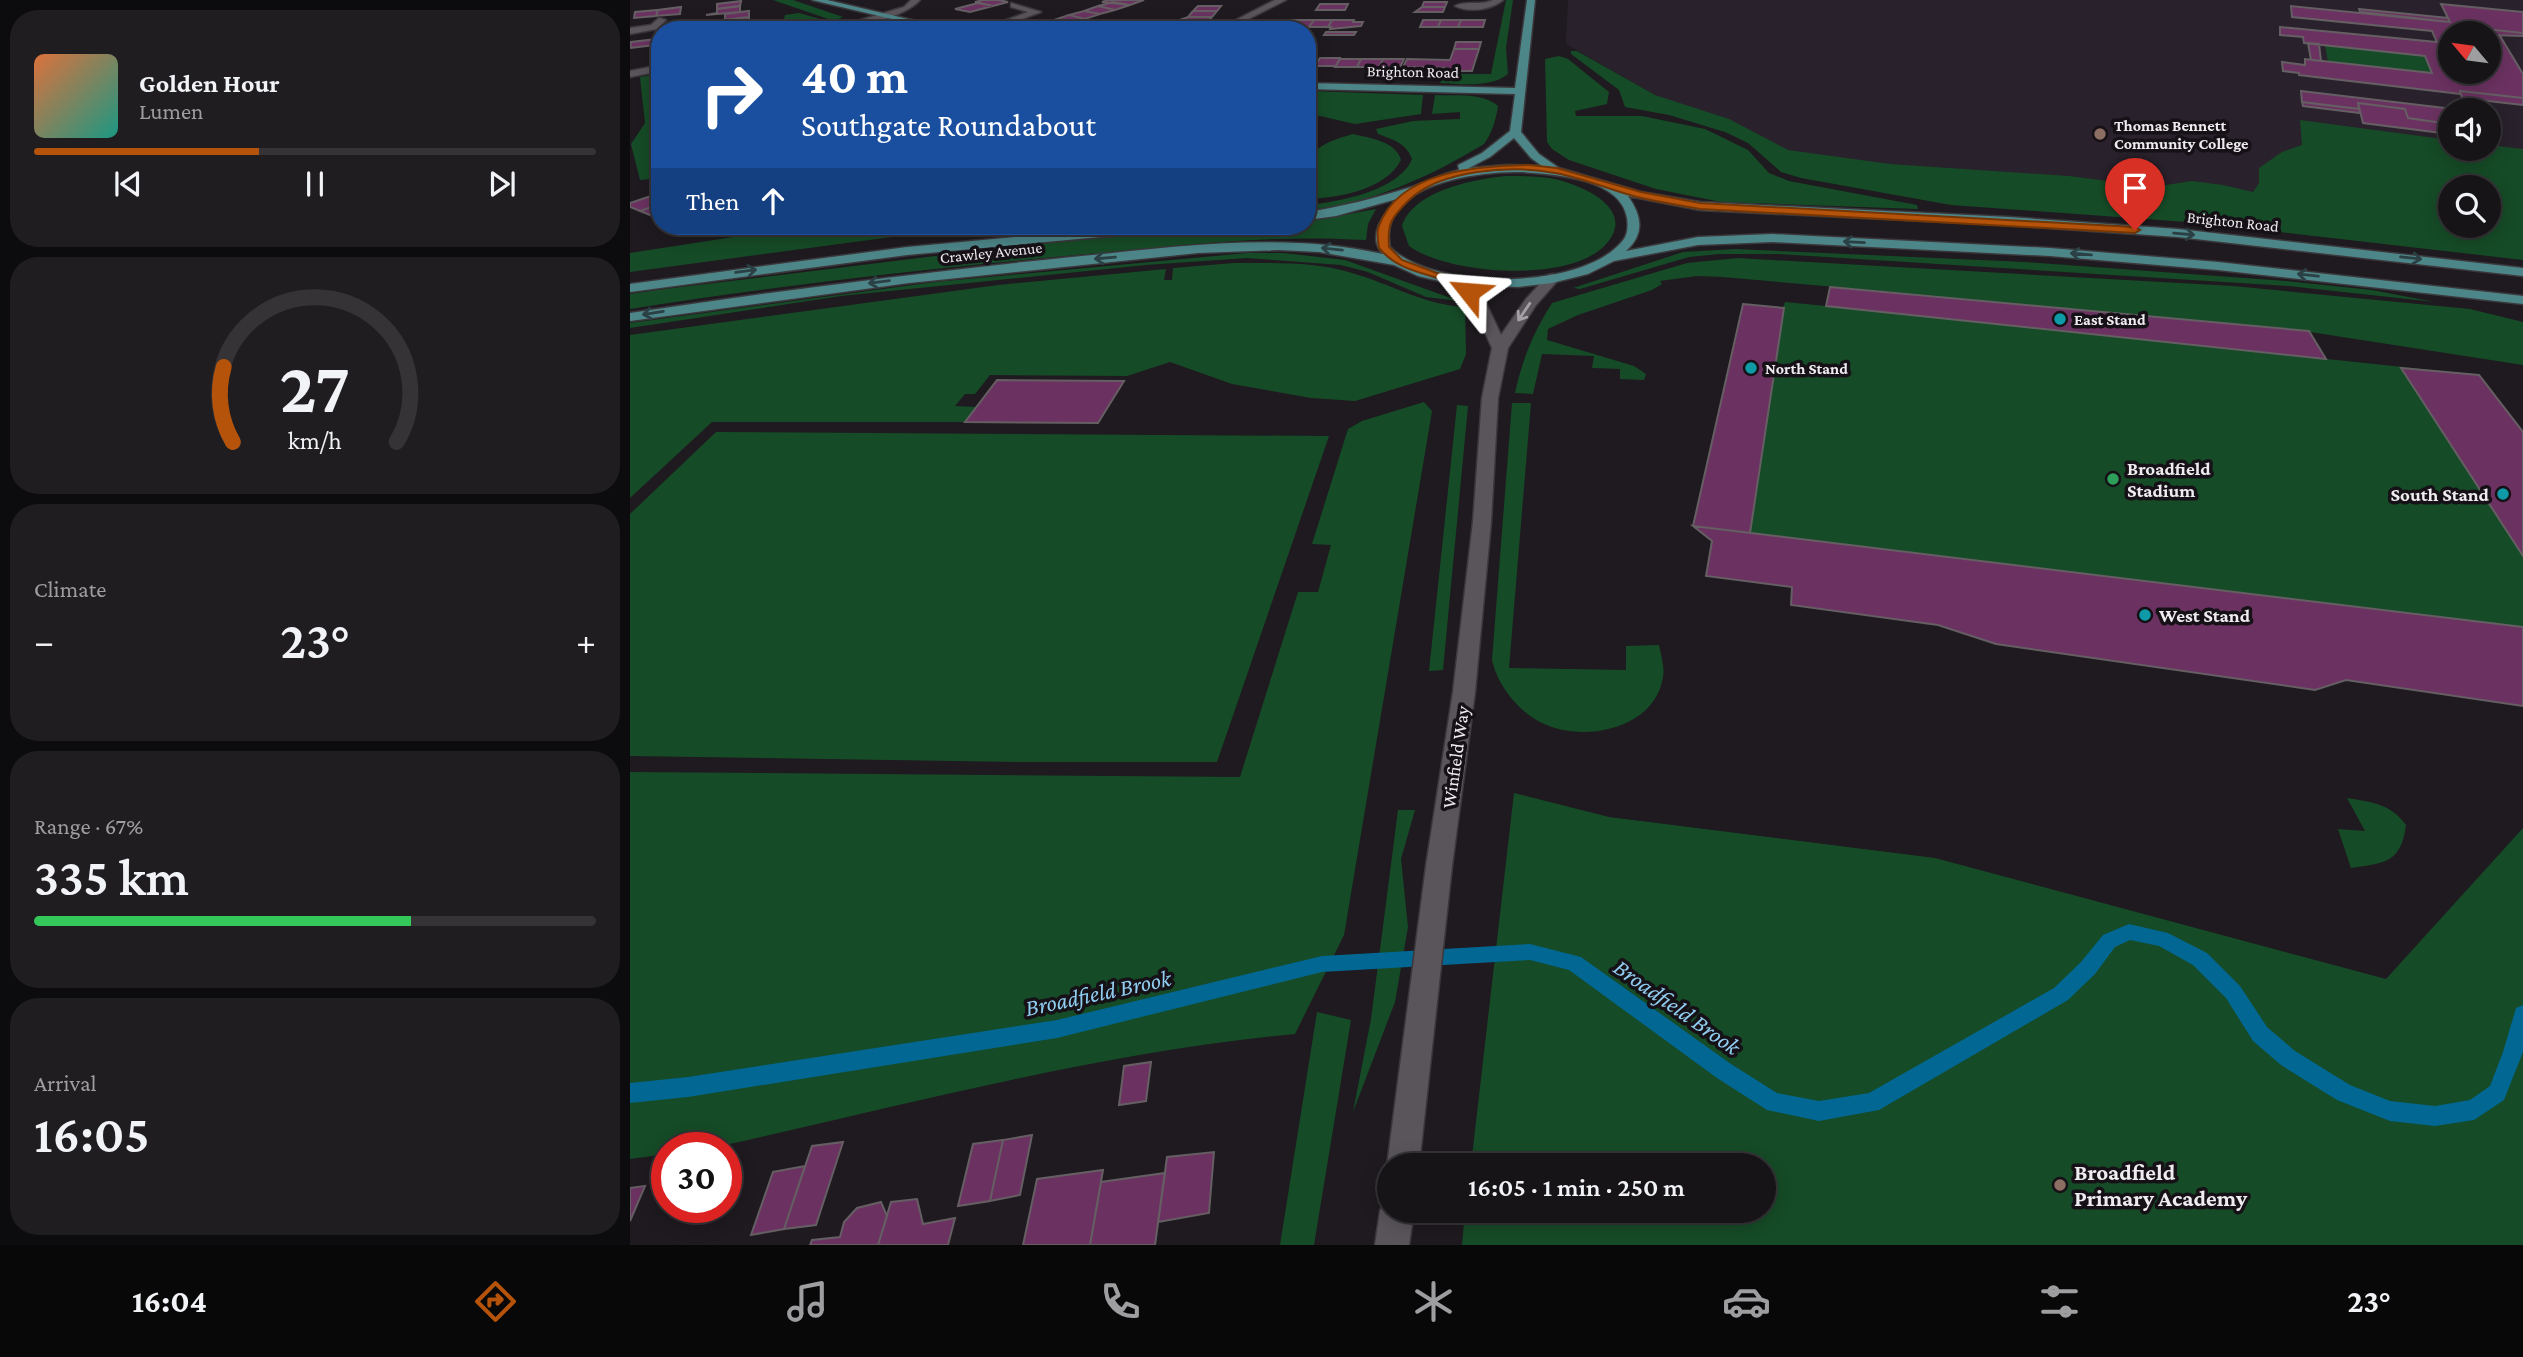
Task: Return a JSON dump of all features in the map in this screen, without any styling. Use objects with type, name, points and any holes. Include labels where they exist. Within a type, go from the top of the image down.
[{"type":"main road","points":[[816,0],[907,21]]},
{"type":"main road","points":[[1531,0],[1515,132],[1535,156],[1557,171]]},
{"type":"main road","name":"Brighton Road","points":[[1316,86],[1518,91]]},
{"type":"main road","points":[[1316,215],[1413,191],[1486,155],[1515,132]]},
{"type":"main road","points":[[1438,178],[1489,168],[1557,171]]},
{"type":"main road","name":"Brighton Road","points":[[1557,171],[1639,195],[1700,206],[2009,221],[2166,232],[2523,272]]},
{"type":"main road","points":[[1605,185],[1631,208],[1634,221],[1634,232],[1628,243],[1610,258]]},
{"type":"main road","points":[[1399,262],[1384,248],[1382,228],[1394,210],[1413,191]]},
{"type":"main road","name":"Crawley Avenue","points":[[630,288],[921,249],[1076,235]]},
{"type":"main road","points":[[1610,258],[1698,241],[1772,238],[2050,252],[2218,266],[2523,300]]},
{"type":"main road","name":"Crawley Avenue","points":[[630,317],[996,268],[1246,246],[1317,247],[1369,254],[1434,275],[1458,280],[1503,282],[1553,278],[1592,268],[1610,258]]},
{"type":"street","points":[[864,21],[906,9],[916,0]]},
{"type":"street","points":[[1239,21],[1282,0]]},
{"type":"street","points":[[1460,6],[1488,6],[1499,0]]},
{"type":"street","points":[[1010,21],[1037,12],[1014,5]]},
{"type":"street","points":[[630,31],[651,28]]},
{"type":"street","points":[[630,74],[651,70]]},
{"type":"street","name":"Winfield Way","points":[[1405,1150],[1464,692],[1482,523],[1490,398],[1500,348],[1531,302],[1553,278]]},
{"type":"street","points":[[1458,280],[1479,303],[1500,348]]},
{"type":"street","points":[[1392,1245],[1395,1223]]},
{"type":"shaded area","name":"Thomas Bennett Community College","points":[[1568,0],[2523,0],[2523,248],[1788,163],[1655,95],[1566,44]]},
{"type":"green space","points":[[773,0],[793,0],[843,17],[834,21]]},
{"type":"green space","points":[[1506,0],[1513,0],[1506,48],[1508,74],[1485,83],[1440,83],[1445,74],[1491,74]]},
{"type":"green space","points":[[799,13],[827,21],[783,21],[785,15]]},
{"type":"green space","points":[[2325,45],[2425,56],[2432,73],[2328,62]]},
{"type":"green space","points":[[1571,51],[1577,51],[1655,95],[1729,119],[1788,150],[1890,164],[2069,176],[2153,187],[2192,181],[2253,192],[2259,183],[2259,168],[2282,152],[2302,145],[2300,120],[2438,138],[2438,161],[2501,161],[2501,146],[2523,149],[2523,260],[2200,223],[1951,205],[1801,178],[1781,172],[1748,143],[1725,132],[1669,115],[1625,107],[1619,90],[1571,54]]},
{"type":"green space","points":[[1559,56],[1568,59],[1609,92],[1607,104],[1575,111],[1576,116],[1642,116],[1705,129],[1748,150],[1769,173],[1789,181],[1917,205],[1918,209],[1721,202],[1656,189],[1569,160],[1552,149],[1547,142],[1545,59]]},
{"type":"green space","points":[[651,75],[651,179],[640,180],[631,144],[645,123],[640,77]]},
{"type":"green space","points":[[1316,91],[1423,95],[1421,114],[1355,124],[1316,115]]},
{"type":"green space","points":[[1435,95],[1477,97],[1498,106],[1493,126],[1484,144],[1399,187],[1354,202],[1316,209],[1316,204],[1350,198],[1381,187],[1405,170],[1412,159],[1406,149],[1378,134],[1376,129],[1413,121],[1460,119],[1460,112],[1432,114]]},
{"type":"green space","points":[[1353,134],[1374,139],[1394,148],[1401,160],[1384,179],[1373,185],[1346,194],[1316,198],[1316,151],[1326,143]]},
{"type":"green space","points":[[1506,176],[1561,180],[1587,191],[1609,208],[1615,218],[1615,230],[1607,243],[1590,256],[1567,265],[1540,270],[1480,269],[1452,264],[1409,246],[1402,226],[1408,214],[1418,204],[1446,189]]},
{"type":"green space","points":[[1376,209],[1368,224],[1366,240],[1297,239],[1191,244],[858,278],[630,309],[630,294],[665,289],[1050,242],[1141,235],[1316,235],[1316,220]]},
{"type":"green space","points":[[746,235],[907,235],[630,272],[630,253]]},
{"type":"green space","points":[[1736,249],[2025,262],[2286,281],[2372,290],[2435,302],[2288,286],[1778,254],[1689,257],[1580,289],[1573,288],[1683,252]]},
{"type":"green space","points":[[1247,253],[1284,253],[1345,260],[1459,301],[1426,297],[1368,272],[1341,265],[1247,258],[1146,265],[841,296],[630,328],[630,323],[935,282]]},
{"type":"green space","name":"Broadfield Stadium","points":[[1738,258],[2233,286],[2470,309],[2523,322],[2523,365],[2310,332],[2327,359],[2479,375],[2523,432],[2523,706],[2346,680],[2315,690],[1996,644],[1938,625],[1791,605],[1792,587],[1706,576],[1712,541],[1693,526],[1743,304],[1783,308],[1785,302],[1826,306],[1830,287],[1939,296],[1722,277],[1697,276],[1660,281],[1662,284],[1652,290],[1578,315],[1548,329],[1547,340],[1634,366],[1646,374],[1644,380],[1620,379],[1620,369],[1592,368],[1594,356],[1542,354],[1533,394],[1515,393],[1529,346],[1552,303],[1687,263]]},
{"type":"green space","points":[[1234,263],[1323,266],[1422,298],[1465,307],[1466,354],[1460,369],[1355,401],[1311,398],[1232,384],[1170,362],[1127,376],[990,375],[975,394],[965,394],[955,406],[976,407],[965,422],[712,422],[630,498],[630,335],[998,285],[1166,269],[1164,280],[1172,280],[1173,268]]},
{"type":"green space","points":[[1424,402],[1432,411],[1344,935],[1295,1034],[1223,1042],[1080,1066],[742,1141],[742,1132],[651,1132],[651,1156],[630,1159],[630,772],[1240,777],[1298,592],[1318,592],[1331,545],[1312,544],[1348,429],[1362,421]]},
{"type":"green space","points":[[1512,403],[1531,403],[1509,668],[1626,670],[1626,646],[1659,645],[1663,677],[1657,695],[1646,709],[1614,728],[1575,732],[1540,722],[1516,704],[1499,678],[1492,660]]},
{"type":"green space","points":[[1457,405],[1468,406],[1443,670],[1429,671]]},
{"type":"green space","points":[[716,432],[1329,436],[1217,762],[630,756],[630,514]]},
{"type":"green space","points":[[1514,793],[1609,817],[1935,858],[2386,979],[2523,828],[2523,1245],[1462,1245],[1464,1223],[1776,1223],[1776,1153],[1472,1153]]},
{"type":"green space","points":[[2347,798],[2387,808],[2406,825],[2400,847],[2389,859],[2373,865],[2351,868],[2338,829],[2365,831]]},
{"type":"green space","points":[[1398,810],[1415,810],[1401,859],[1408,927],[1395,1002],[1353,1112],[1371,1019]]},
{"type":"green space","points":[[1317,1012],[1351,1020],[1314,1245],[1280,1245]]},
{"type":"building","points":[[1144,0],[1130,5],[1102,2]]},
{"type":"building","points":[[741,1],[740,6],[717,9],[717,4]]},
{"type":"building","points":[[975,2],[1008,2],[993,6]]},
{"type":"building","points":[[1113,2],[1130,5],[1115,10],[1098,6]]},
{"type":"building","points":[[1424,2],[1447,2],[1445,7],[1422,7]]},
{"type":"building","points":[[978,3],[993,6],[970,12],[955,9]]},
{"type":"building","points":[[1320,4],[1348,4],[1345,10],[1316,10]]},
{"type":"building","points":[[2441,4],[2523,12],[2523,33],[2501,31],[2501,21],[2450,21]]},
{"type":"building","points":[[740,6],[740,12],[706,15],[717,13],[717,9]]},
{"type":"building","points":[[1098,6],[1115,10],[1100,14],[1084,11]]},
{"type":"building","points":[[1198,6],[1221,6],[1217,11],[1193,11]]},
{"type":"building","points":[[2291,6],[2440,21],[2438,84],[2501,84],[2501,38],[2523,74],[2523,98],[2460,91],[2461,94],[2283,71],[2282,62],[2305,65],[2305,59],[2432,73],[2425,56],[2304,43],[2303,37],[2280,35],[2280,27],[2437,42],[2432,31],[2292,17]]},
{"type":"building","points":[[681,7],[680,14],[656,16],[658,10]]},
{"type":"building","points":[[1422,7],[1445,7],[1443,12],[1415,12]]},
{"type":"building","points":[[2359,9],[2448,18],[2450,21],[2441,21],[2360,12]]},
{"type":"building","points":[[658,10],[656,16],[634,18],[635,12]]},
{"type":"building","points":[[749,11],[749,17],[725,20],[725,14]]},
{"type":"building","points":[[1084,11],[1100,14],[1085,19],[1069,15]]},
{"type":"building","points":[[1193,11],[1217,11],[1212,17],[1188,17]]},
{"type":"building","points":[[1069,15],[1085,19],[1078,21],[1054,20]]},
{"type":"building","points":[[749,17],[749,21],[725,20]]},
{"type":"building","points":[[1188,17],[1212,17],[1208,21],[1177,21]]},
{"type":"building","points":[[1332,20],[1328,27],[1316,27],[1316,21],[1313,21]]},
{"type":"building","points":[[1332,20],[1363,22],[1361,26],[1330,29],[1331,27],[1328,27]]},
{"type":"building","points":[[1423,20],[1441,20],[1438,27],[1420,27]]},
{"type":"building","points":[[1441,20],[1461,20],[1458,27],[1438,27]]},
{"type":"building","points":[[1461,20],[1485,20],[1483,27],[1458,27]]},
{"type":"building","points":[[2501,31],[2523,33],[2523,36],[2501,35]]},
{"type":"building","points":[[1326,32],[1356,32],[1354,35],[1324,35]]},
{"type":"building","points":[[651,40],[651,45],[630,48],[631,42]]},
{"type":"building","points":[[1456,42],[1481,42],[1479,49],[1454,49]]},
{"type":"building","points":[[2308,43],[2319,44],[2321,61],[2311,60]]},
{"type":"building","points":[[1454,49],[1479,49],[1472,71],[1403,67],[1407,59],[1450,60]]},
{"type":"building","points":[[1320,58],[1340,58],[1336,66],[1316,64]]},
{"type":"building","points":[[1340,59],[1361,59],[1357,67],[1335,67]]},
{"type":"building","points":[[1361,59],[1383,59],[1379,67],[1357,67]]},
{"type":"building","points":[[1383,59],[1404,59],[1400,67],[1379,67]]},
{"type":"building","points":[[2301,91],[2438,107],[2438,122],[2408,118],[2405,109],[2358,103],[2359,109],[2302,102]]},
{"type":"building","points":[[2460,91],[2523,98],[2523,105],[2501,102],[2501,98],[2462,98]]},
{"type":"building","points":[[2302,102],[2359,109],[2360,113],[2303,106]]},
{"type":"building","points":[[2358,103],[2405,109],[2408,118],[2438,122],[2438,132],[2363,123]]},
{"type":"building","points":[[651,196],[651,207],[640,211],[630,207],[630,203]]},
{"type":"building","points":[[651,207],[651,215],[640,211]]},
{"type":"building","name":"East Stand","points":[[1830,287],[2309,331],[2326,359],[1826,306]]},
{"type":"building","name":"North Stand","points":[[1743,304],[1784,308],[1750,533],[1693,526]]},
{"type":"building","name":"South Stand","points":[[2401,368],[2479,375],[2523,432],[2523,556]]},
{"type":"building","points":[[997,380],[1124,381],[1098,423],[965,422]]},
{"type":"building","name":"West Stand","points":[[1693,526],[2523,627],[2523,706],[2346,680],[2315,690],[1996,644],[1938,625],[1791,605],[1792,587],[1706,576],[1712,541]]},
{"type":"building","points":[[1151,1062],[1146,1101],[1119,1105],[1124,1066]]},
{"type":"building","points":[[1032,1135],[1020,1195],[990,1201],[1003,1140]]},
{"type":"building","points":[[1003,1140],[990,1201],[958,1206],[973,1144]]},
{"type":"building","points":[[843,1142],[816,1225],[784,1229],[812,1146]]},
{"type":"building","points":[[1214,1152],[1209,1213],[1158,1222],[1167,1157]]},
{"type":"building","points":[[805,1166],[784,1229],[751,1235],[773,1172]]},
{"type":"building","points":[[1103,1170],[1090,1245],[1023,1245],[1037,1179]]},
{"type":"building","points":[[1165,1173],[1155,1245],[1090,1245],[1101,1182]]},
{"type":"building","points":[[645,1186],[630,1221],[630,1188]]},
{"type":"building","points":[[917,1199],[923,1224],[955,1218],[948,1245],[878,1245],[891,1202]]},
{"type":"building","points":[[881,1202],[887,1216],[878,1245],[810,1245],[812,1240],[840,1237],[844,1222],[857,1208]]},
{"type":"waterway","name":"Broadfield Brook","points":[[630,1093],[688,1087],[1057,1029],[1322,964],[1530,952],[1574,963],[1724,1071],[1774,1103],[1819,1111],[1872,1103],[2061,994],[2088,968],[2109,941],[2129,932],[2162,939],[2200,959],[2233,992],[2260,1034],[2288,1058],[2344,1093],[2390,1111],[2435,1116],[2474,1110],[2497,1093],[2513,1052],[2523,1014]]},
{"type":"place","name":"Thomas Bennett Community College","points":[[2100,134]]},
{"type":"place","name":"East Stand","points":[[2060,319]]},
{"type":"place","name":"North Stand","points":[[1751,368]]},
{"type":"place","name":"Broadfield Stadium","points":[[2113,479]]},
{"type":"place","name":"South Stand","points":[[2503,494]]},
{"type":"place","name":"West Stand","points":[[2145,615]]},
{"type":"place","name":"Broadfield Primary Academy","points":[[2060,1185]]},
{"type":"route","points":[[1469,292],[1458,280],[1434,275],[1399,262],[1384,248],[1382,228],[1394,210],[1413,191],[1454,173],[1489,168],[1557,171],[1639,195],[1700,206],[2135,230]]}]
